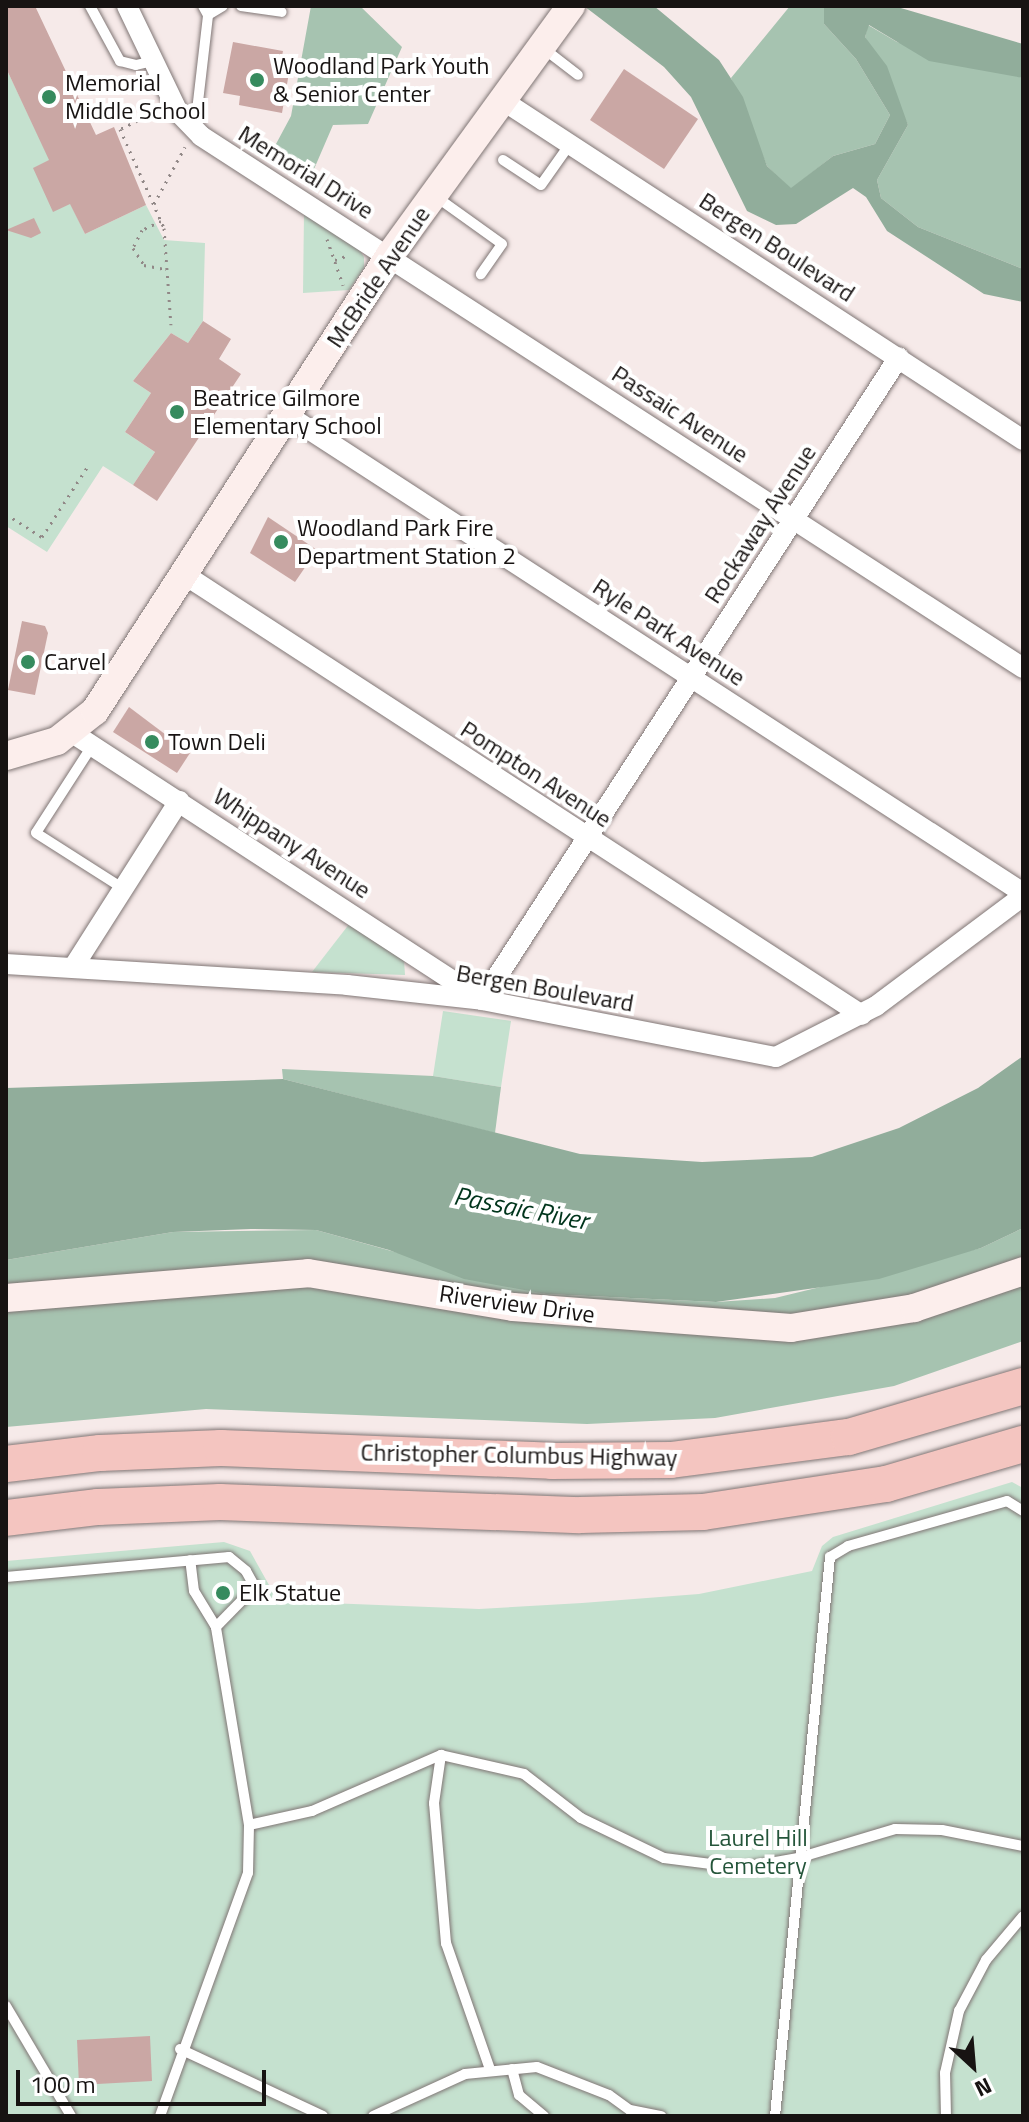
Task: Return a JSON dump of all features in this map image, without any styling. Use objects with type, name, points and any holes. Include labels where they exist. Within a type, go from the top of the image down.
[{"type":"highway","name":"Christopher Columbus Highway","points":[[6,1464],[100,1453],[221,1448],[552,1461],[671,1460],[849,1437],[1023,1386]]},
{"type":"highway","points":[[6,1518],[98,1507],[220,1502],[580,1515],[703,1512],[871,1487],[1023,1444]]},
{"type":"street","name":"Memorial Drive","points":[[132,7],[173,104],[195,130],[390,255]]},
{"type":"street","name":"McBride Avenue","points":[[6,756],[82,739],[95,711],[390,255],[570,7]]},
{"type":"street","name":"Bergen Boulevard","points":[[502,100],[1023,440]]},
{"type":"street","name":"Passaic Avenue","points":[[390,255],[1023,668]]},
{"type":"street","name":"Rockaway Avenue","points":[[482,1000],[899,357]]},
{"type":"street","name":"Ryle Park Avenue","points":[[287,415],[1023,894]]},
{"type":"street","name":"Pompton Avenue","points":[[185,575],[862,1015]]},
{"type":"street","name":"Whippany Avenue","points":[[82,739],[482,1000]]},
{"type":"street","points":[[74,966],[179,801]]},
{"type":"street","name":"Bergen Boulevard","points":[[6,964],[74,966],[482,1000],[763,1057],[790,1053],[862,1015],[1023,894]]},
{"type":"street","name":"Riverview Drive","points":[[6,1298],[308,1273],[513,1307],[791,1328],[914,1308],[1023,1271]]},
{"type":"lane","points":[[90,6],[120,61],[136,65],[153,61]]},
{"type":"lane","points":[[195,130],[206,11],[223,6]]},
{"type":"lane","points":[[241,6],[282,12]]},
{"type":"lane","points":[[541,46],[578,75]]},
{"type":"lane","points":[[503,160],[541,185],[570,144]]},
{"type":"lane","points":[[433,195],[502,244],[481,274]]},
{"type":"lane","points":[[82,739],[36,833],[124,889]]},
{"type":"lane","points":[[775,2116],[830,1557],[848,1546],[1007,1501],[1023,1511]]},
{"type":"lane","points":[[6,1577],[229,1557],[246,1571],[255,1587],[216,1627]]},
{"type":"lane","points":[[160,2116],[180,2049],[248,1873],[249,1825],[216,1627],[194,1591],[190,1560]]},
{"type":"lane","points":[[441,1755],[434,1803],[446,1943],[490,2069]]},
{"type":"lane","points":[[249,1825],[312,1811],[441,1755],[524,1774],[581,1818],[664,1858],[742,1868],[798,1858],[895,1829],[942,1830],[1022,1847]]},
{"type":"lane","points":[[946,2116],[945,2073],[959,2011],[986,1960],[1023,1916]]},
{"type":"lane","points":[[6,2006],[71,2116]]},
{"type":"lane","points":[[180,2049],[323,2116]]},
{"type":"lane","points":[[373,2116],[465,2074],[490,2069],[537,2067],[570,2076],[630,2110],[661,2116]]},
{"type":"lane","points":[[512,2069],[519,2095],[544,2116]]},
{"type":"lane","points":[[617,2116],[630,2110]]},
{"type":"path","points":[[171,325],[161,221],[120,129],[173,104]]},
{"type":"path","points":[[154,204],[195,130]]},
{"type":"path","points":[[331,218],[325,231],[344,287],[362,298]]},
{"type":"path","points":[[161,221],[142,230],[133,248],[144,265],[167,269]]},
{"type":"path","points":[[6,514],[42,537],[88,466]]},
{"type":"green space","points":[[6,68],[85,234],[146,205],[164,240],[205,243],[203,321],[188,343],[171,333],[133,381],[151,393],[125,432],[155,452],[133,485],[103,466],[47,552],[6,526]]},
{"type":"green space","points":[[304,213],[358,247],[364,257],[364,268],[349,290],[303,293]]},
{"type":"green space","points":[[350,923],[404,960],[405,975],[312,972]]},
{"type":"green space","points":[[443,1011],[511,1021],[501,1087],[433,1076]]},
{"type":"green space","name":"Laurel Hill Cemetery","points":[[1012,1482],[1023,1488],[1023,2116],[6,2116],[6,1561],[224,1542],[250,1551],[278,1601],[479,1609],[699,1594],[812,1571],[822,1546],[833,1537]]},
{"type":"shaded area","points":[[311,6],[360,6],[402,47],[368,124],[333,125],[308,183],[269,157],[291,116]]},
{"type":"shaded area","points":[[790,6],[824,6],[824,24],[856,59],[890,115],[875,144],[833,156],[791,189],[767,166],[731,78]]},
{"type":"shaded area","points":[[868,25],[897,42],[1023,78],[1023,269],[918,227],[881,198],[877,180],[908,125],[865,37]]},
{"type":"shaded area","points":[[282,1069],[433,1076],[501,1087],[495,1133],[283,1079]]},
{"type":"shaded area","points":[[1023,1228],[1023,1341],[894,1386],[715,1418],[587,1424],[206,1409],[6,1427],[6,1260],[173,1232],[316,1230],[546,1294],[716,1302],[775,1298],[981,1248]]},
{"type":"water","points":[[584,6],[654,6],[719,60],[743,97],[767,166],[791,188],[833,156],[875,144],[890,115],[856,59],[824,24],[824,6],[894,6],[1023,44],[1023,78],[929,61],[869,25],[865,37],[887,66],[908,125],[877,180],[881,198],[918,227],[1023,269],[1023,302],[984,294],[887,231],[866,197],[853,188],[796,224],[776,225],[747,211],[691,97],[664,67]]},
{"type":"water","name":"Passaic River","points":[[1023,1056],[1023,1228],[981,1248],[879,1279],[716,1302],[546,1294],[464,1279],[389,1250],[316,1230],[173,1232],[6,1260],[6,1088],[283,1079],[580,1154],[702,1162],[812,1157],[899,1128],[978,1088]]},
{"type":"building","name":"Memorial Middle School","points":[[6,6],[35,6],[96,135],[114,127],[146,205],[85,234],[70,204],[53,212],[33,168],[49,160],[6,68]]},
{"type":"building","name":"Woodland Park Youth & Senior Center","points":[[233,42],[283,51],[281,61],[290,67],[282,113],[239,105],[240,96],[223,93]]},
{"type":"building","points":[[624,69],[698,119],[664,169],[590,120]]},
{"type":"building","points":[[34,218],[41,233],[31,238],[6,230]]},
{"type":"building","name":"Beatrice Gilmore Elementary School","points":[[203,321],[231,339],[219,359],[241,374],[157,501],[133,485],[155,452],[125,432],[151,393],[133,381],[171,333],[188,343]]},
{"type":"building","name":"Woodland Park Fire Department Station 2","points":[[268,517],[317,550],[295,582],[250,553]]},
{"type":"building","name":"Carvel","points":[[22,621],[45,626],[48,633],[35,695],[8,690]]},
{"type":"building","name":"Town Deli","points":[[129,707],[190,753],[177,773],[113,732]]},
{"type":"building","points":[[150,2036],[152,2081],[79,2085],[77,2040]]},
{"type":"place","name":"Woodland Park Youth & Senior Center","points":[[257,80]]},
{"type":"place","name":"Memorial Middle School","points":[[49,97]]},
{"type":"place","name":"Beatrice Gilmore Elementary School","points":[[177,412]]},
{"type":"place","name":"Woodland Park Fire Department Station 2","points":[[281,542]]},
{"type":"place","name":"Carvel","points":[[28,662]]},
{"type":"place","name":"Town Deli","points":[[152,742]]},
{"type":"place","name":"Elk Statue","points":[[223,1593]]}]
